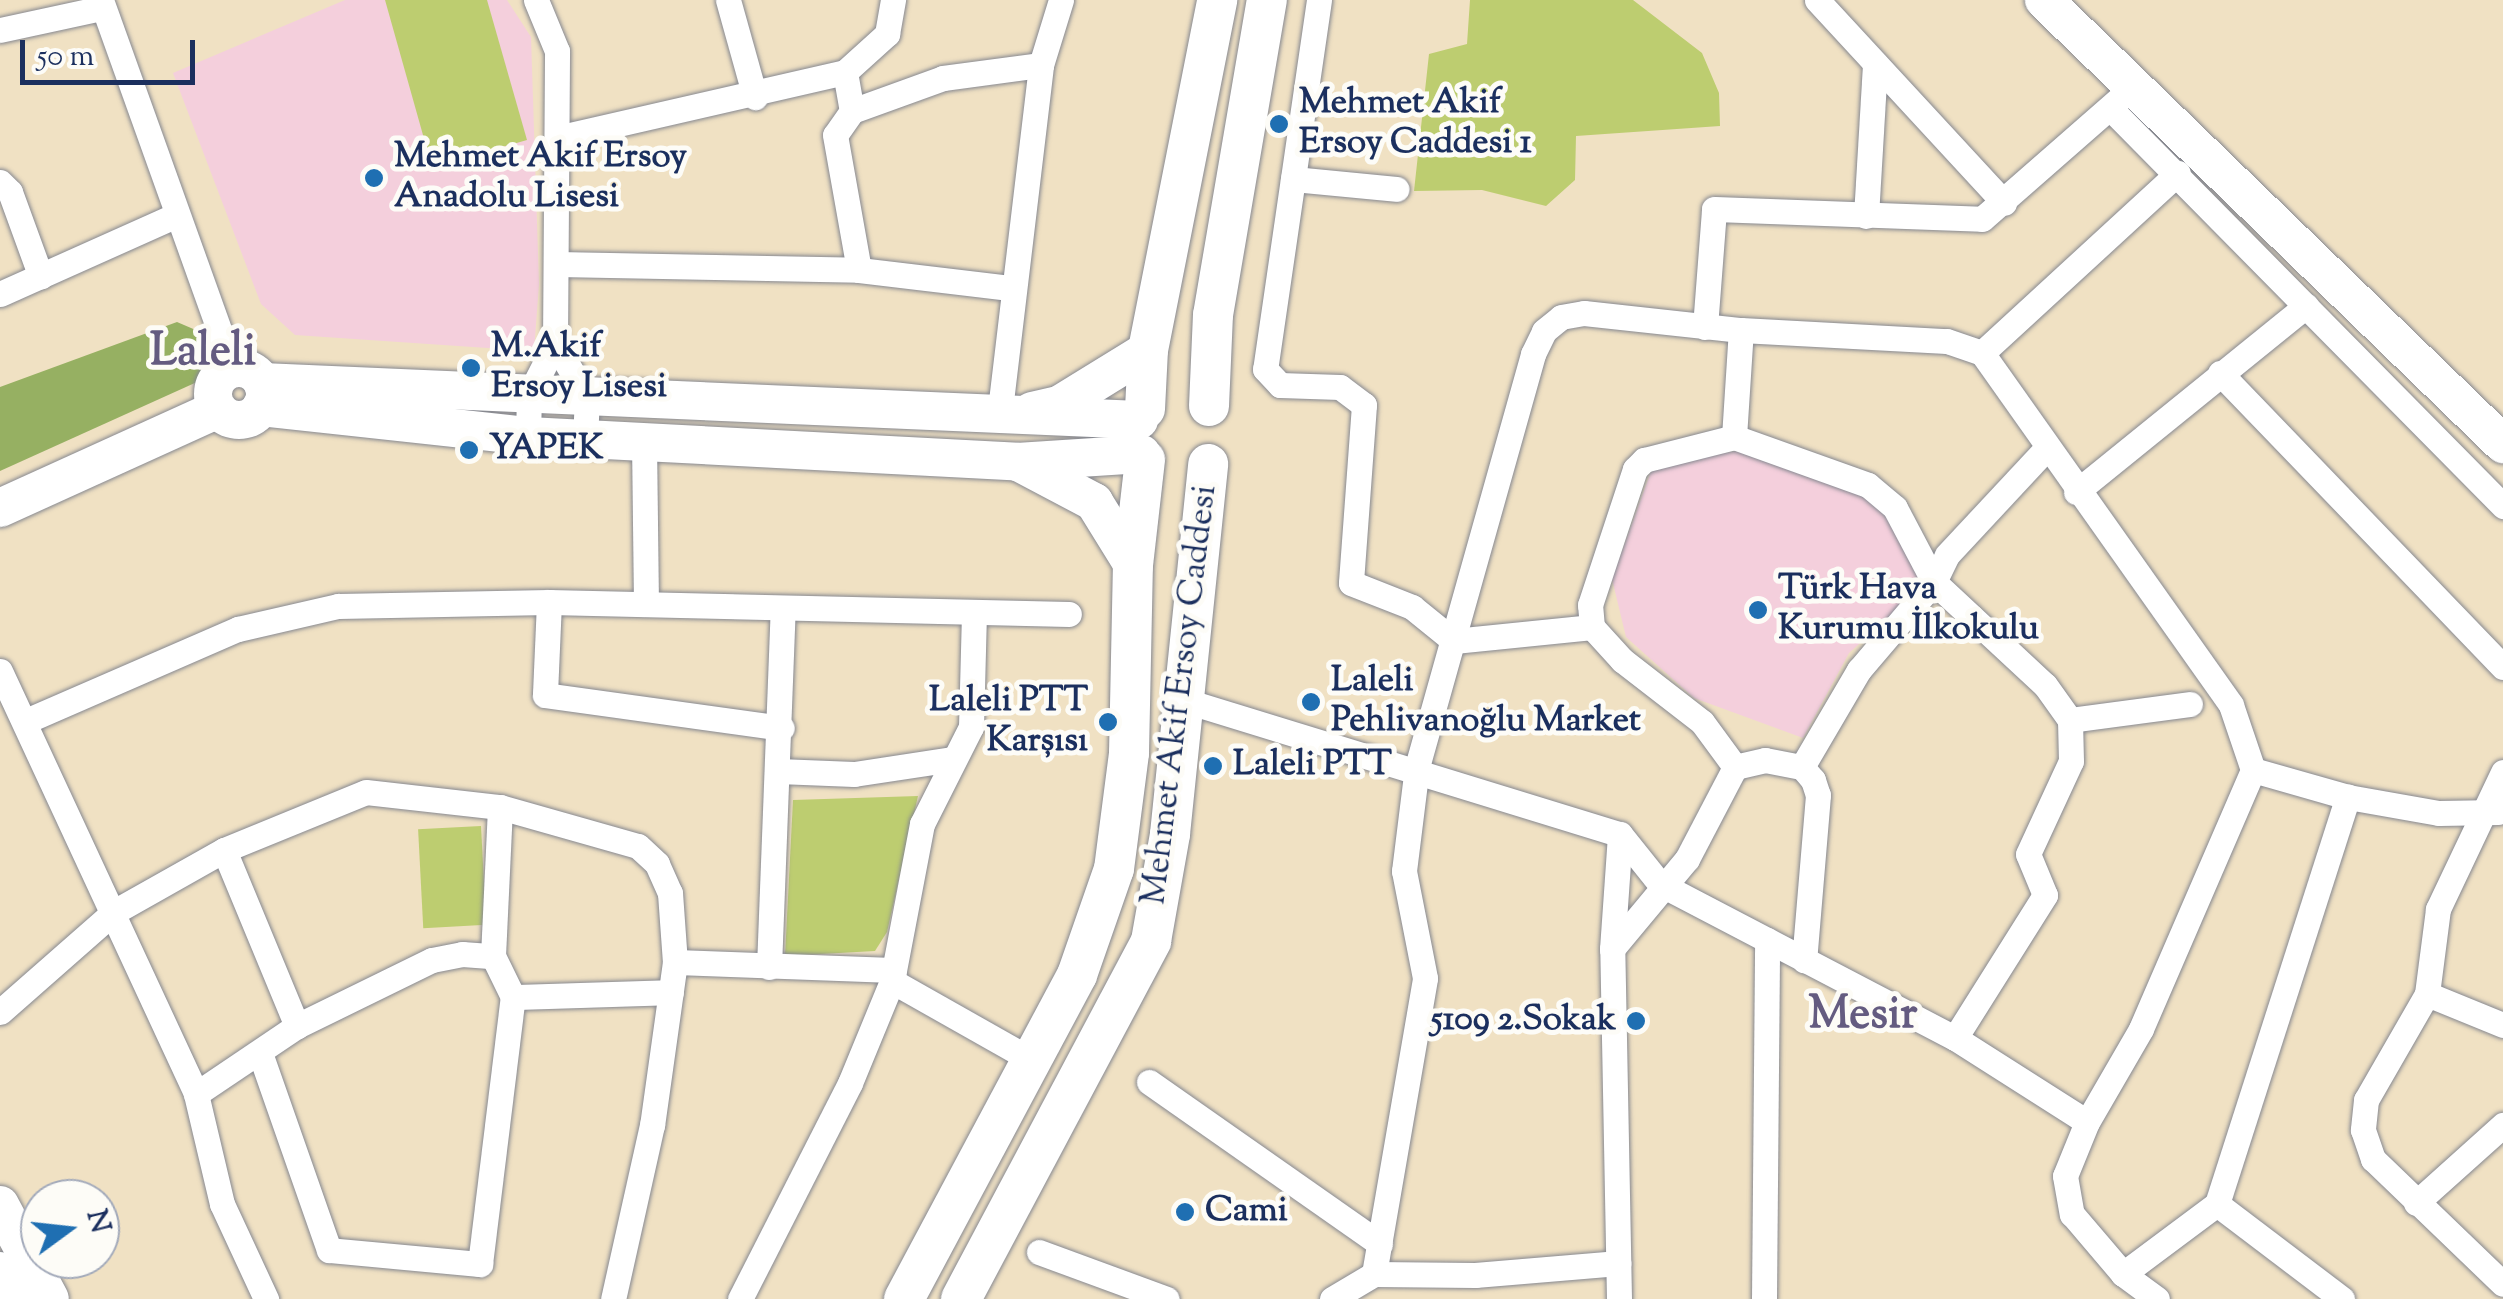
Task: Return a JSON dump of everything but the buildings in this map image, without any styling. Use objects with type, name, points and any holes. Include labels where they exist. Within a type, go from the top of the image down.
[{"type":"main road","name":"Mehmet Akif Ersoy Caddesi","points":[[904,1299],[1077,974],[1114,869],[1129,753],[1134,566],[1148,350],[1216,0]]},
{"type":"main road","points":[[1209,406],[1176,393],[1143,436],[1176,476],[1208,464],[1219,442],[1209,406],[1213,315],[1267,0]]},
{"type":"main road","name":"Mehmet Akif Ersoy Caddesi","points":[[961,1299],[1151,941],[1170,834],[1180,699],[1208,464]]},
{"type":"street","points":[[528,436],[529,395],[556,344],[558,51],[536,0]]},
{"type":"street","points":[[728,0],[754,97]]},
{"type":"street","points":[[557,138],[754,97],[844,72],[887,34],[893,0]]},
{"type":"street","points":[[999,418],[1010,288],[1041,64],[1061,0]]},
{"type":"street","points":[[1319,0],[1265,369],[1280,385],[1340,388],[1364,405],[1351,583],[1412,607],[1454,641],[1592,627]]},
{"type":"street","points":[[1817,0],[2004,203]]},
{"type":"street","points":[[2044,0],[2178,173],[2503,506]]},
{"type":"street","points":[[0,30],[101,4],[238,392]]},
{"type":"street","points":[[1866,216],[1875,63]]},
{"type":"street","points":[[859,270],[835,135],[852,111],[943,78],[1041,64]]},
{"type":"street","points":[[844,72],[852,111]]},
{"type":"street","points":[[1705,327],[1714,209],[1982,219],[2122,99]]},
{"type":"street","points":[[2122,99],[2503,442]]},
{"type":"street","points":[[1982,353],[2178,173]]},
{"type":"street","points":[[1293,179],[1397,189]]},
{"type":"street","points":[[0,182],[10,192],[41,276]]},
{"type":"street","points":[[0,294],[174,216]]},
{"type":"street","points":[[557,264],[859,270],[1010,288]]},
{"type":"street","points":[[2076,492],[2306,306]]},
{"type":"street","points":[[1374,1274],[1426,978],[1404,870],[1417,767],[1544,331],[1561,317],[1584,313],[1741,330],[1946,341],[1982,353],[2076,492],[2223,692],[2253,770],[2140,1029],[2087,1122],[2064,1196],[2124,1274],[2157,1299]]},
{"type":"street","points":[[1734,438],[1741,330]]},
{"type":"street","points":[[556,344],[587,398],[585,438]]},
{"type":"street","points":[[999,418],[1058,405],[1148,350]]},
{"type":"street","points":[[2220,373],[2503,667]]},
{"type":"street","points":[[0,488],[238,392],[529,395],[999,418],[1143,436]]},
{"type":"street","points":[[0,508],[238,392],[528,436],[1017,462],[1143,436]]},
{"type":"street","points":[[1735,766],[1702,722],[1622,660],[1592,627],[1590,605],[1636,469],[1644,460],[1734,438],[1868,485],[1894,508],[1934,582],[2045,685],[2070,720],[2071,761],[2028,854],[2046,895],[1955,1038]]},
{"type":"street","points":[[644,442],[646,604]]},
{"type":"street","points":[[1802,767],[1860,670],[1934,582],[1947,555],[2046,449]]},
{"type":"street","points":[[1017,462],[1094,502],[1134,566]]},
{"type":"street","points":[[549,602],[546,695],[782,728]]},
{"type":"street","points":[[26,721],[238,630],[338,606],[549,602],[1068,614]]},
{"type":"street","points":[[768,967],[782,728],[783,610]]},
{"type":"street","points":[[740,1299],[850,1083],[893,975],[922,824],[971,728],[974,614]]},
{"type":"street","points":[[0,671],[196,1094],[222,1204],[266,1299]]},
{"type":"street","points":[[1180,699],[1417,767],[1620,834],[1660,884],[1955,1038],[2087,1122]]},
{"type":"street","points":[[2070,720],[2190,704]]},
{"type":"street","points":[[778,771],[854,774],[952,759]]},
{"type":"street","points":[[1735,766],[1765,760],[1802,767]]},
{"type":"street","points":[[1612,949],[1660,884],[1687,858],[1735,766]]},
{"type":"street","points":[[1802,767],[1818,796],[1804,960]]},
{"type":"street","points":[[2253,770],[2348,797],[2439,812],[2494,812]]},
{"type":"street","points":[[2503,772],[2494,812],[2438,908],[2427,994],[2366,1100],[2363,1130],[2373,1160],[2503,1284]]},
{"type":"street","points":[[0,1012],[114,912],[224,850],[366,792],[500,807],[638,846],[658,864],[670,894],[675,962],[652,1124],[613,1299]]},
{"type":"street","points":[[2124,1274],[2217,1204],[2348,797]]},
{"type":"street","points":[[260,1053],[329,1250],[480,1264],[514,997],[493,956],[500,807]]},
{"type":"street","points":[[1619,1299],[1612,949],[1620,834]]},
{"type":"street","points":[[224,850],[297,1026]]},
{"type":"street","points":[[1764,1299],[1767,940]]},
{"type":"street","points":[[196,1094],[297,1026],[432,960],[493,956]]},
{"type":"street","points":[[675,962],[893,975],[1030,1058]]},
{"type":"street","points":[[514,997],[671,992]]},
{"type":"street","points":[[2427,994],[2503,1025]]},
{"type":"street","points":[[1149,1082],[1380,1244]]},
{"type":"street","points":[[2416,1203],[2503,1125]]},
{"type":"street","points":[[2217,1204],[2342,1299]]},
{"type":"street","points":[[0,1205],[50,1299]]},
{"type":"street","points":[[1038,1252],[1167,1299]]},
{"type":"street","points":[[1332,1299],[1374,1274],[1475,1287],[1618,1263]]},
{"type":"street","points":[[0,1271],[16,1299]]},
{"type":"shaded area","name":"Mehmet Akif Ersoy Anadolu Lisesi","points":[[345,0],[507,0],[531,37],[539,284],[534,351],[295,335],[261,304],[173,73]]},
{"type":"shaded area","name":"Türk Hava Kurumu İlkokulu","points":[[1738,451],[1801,463],[1887,510],[1927,583],[1849,653],[1803,738],[1694,698],[1626,637],[1612,579],[1654,463]]},
{"type":"green space","points":[[385,0],[487,0],[527,140],[432,167]]},
{"type":"green space","points":[[1470,0],[1633,0],[1702,53],[1719,93],[1720,126],[1576,136],[1575,180],[1546,206],[1482,190],[1414,191],[1429,54],[1467,44]]},
{"type":"green space","points":[[177,322],[198,331],[207,362],[197,382],[0,471],[0,387]]},
{"type":"green space","points":[[918,796],[887,932],[875,951],[785,956],[793,800]]},
{"type":"green space","points":[[481,826],[486,925],[423,928],[418,829]]},
{"type":"place","name":"Mehmet Akif Ersoy Caddesi 1","points":[[1279,124]]},
{"type":"place","name":"Mehmet Akif Ersoy Anadolu Lisesi","points":[[374,178]]},
{"type":"place","name":"M.Akif Ersoy Lisesi","points":[[471,368]]},
{"type":"place","name":"YAPEK","points":[[469,450]]},
{"type":"place","name":"Türk Hava Kurumu İlkokulu","points":[[1758,610]]},
{"type":"place","name":"Laleli Pehlivanoğlu Market","points":[[1311,702]]},
{"type":"place","name":"Laleli PTT Karşısı","points":[[1108,722]]},
{"type":"place","name":"Laleli PTT","points":[[1213,766]]},
{"type":"place","name":"5109 2.Sokak","points":[[1636,1021]]},
{"type":"place","name":"Cami","points":[[1185,1212]]},
{"type":"district","name":"Laleli","points":[[203,354]]},
{"type":"district","name":"Mesir","points":[[1863,1017]]}]
